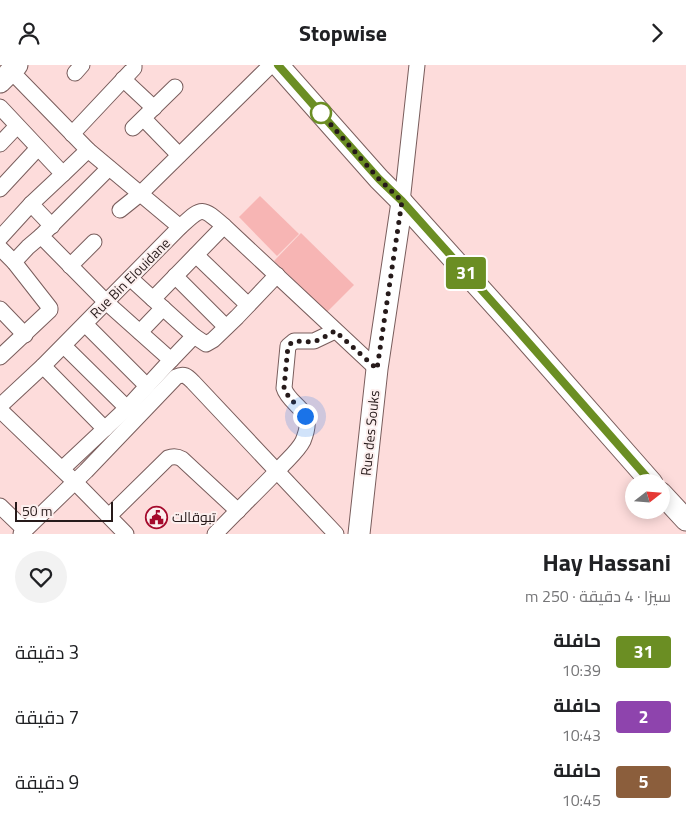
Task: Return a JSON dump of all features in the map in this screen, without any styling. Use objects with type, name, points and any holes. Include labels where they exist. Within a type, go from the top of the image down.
[{"type":"street","points":[[72,134],[134,68],[134,65]]},
{"type":"street","points":[[120,210],[140,194],[271,65]]},
{"type":"street","points":[[278,65],[379,179],[402,201],[644,474]]},
{"type":"street","name":"Rue des Souks","points":[[359,534],[377,369],[402,201],[417,65]]},
{"type":"street","name":"Rue Bin Elouidane","points":[[0,406],[64,346],[180,227],[88,151],[9,73]]},
{"type":"street","points":[[123,79],[144,118],[179,155]]},
{"type":"street","points":[[144,118],[175,87]]},
{"type":"street","points":[[0,107],[63,174]]},
{"type":"street","points":[[0,144],[17,126]]},
{"type":"street","points":[[0,189],[38,149]]},
{"type":"street","points":[[0,238],[31,204],[88,151]]},
{"type":"street","points":[[14,262],[109,168]]},
{"type":"street","points":[[31,204],[46,231],[70,266],[106,302],[171,360]]},
{"type":"street","points":[[180,227],[196,213],[200,211],[208,213],[377,369]]},
{"type":"street","points":[[140,332],[175,276],[224,226]]},
{"type":"street","points":[[70,266],[94,242]]},
{"type":"street","points":[[0,248],[14,262],[50,308],[1,355]]},
{"type":"street","points":[[196,255],[248,305]]},
{"type":"street","points":[[130,278],[194,336],[204,343],[208,343],[277,275]]},
{"type":"street","points":[[175,276],[226,327]]},
{"type":"street","points":[[0,309],[24,335]]},
{"type":"street","points":[[85,324],[147,385]]},
{"type":"street","points":[[223,531],[238,511],[302,442],[307,421],[305,416],[288,397],[284,388],[288,346],[294,341],[314,341],[335,331]]},
{"type":"street","points":[[62,469],[126,408],[194,336]]},
{"type":"street","points":[[64,346],[126,408]]},
{"type":"street","points":[[43,366],[105,429]]},
{"type":"street","points":[[0,506],[23,532],[176,377],[183,375],[193,382],[336,534]]},
{"type":"street","points":[[0,410],[126,534]]},
{"type":"street","points":[[109,516],[172,456],[182,459],[238,511]]},
{"type":"street","points":[[670,503],[686,520]]},
{"type":"shaded area","points":[[260,196],[299,234],[277,256],[239,217]]},
{"type":"shaded area","points":[[301,233],[354,285],[327,312],[274,261]]},
{"type":"bus line","name":"31","points":[[278,65],[379,179],[402,201],[644,474]]},
{"type":"place","name":"تبوقالت","points":[[156,517]]},
{"type":"route","points":[[305,416],[288,397],[284,388],[288,346],[292,342],[314,341],[335,331],[377,369],[402,201],[379,179],[316,108],[321,113]]}]
